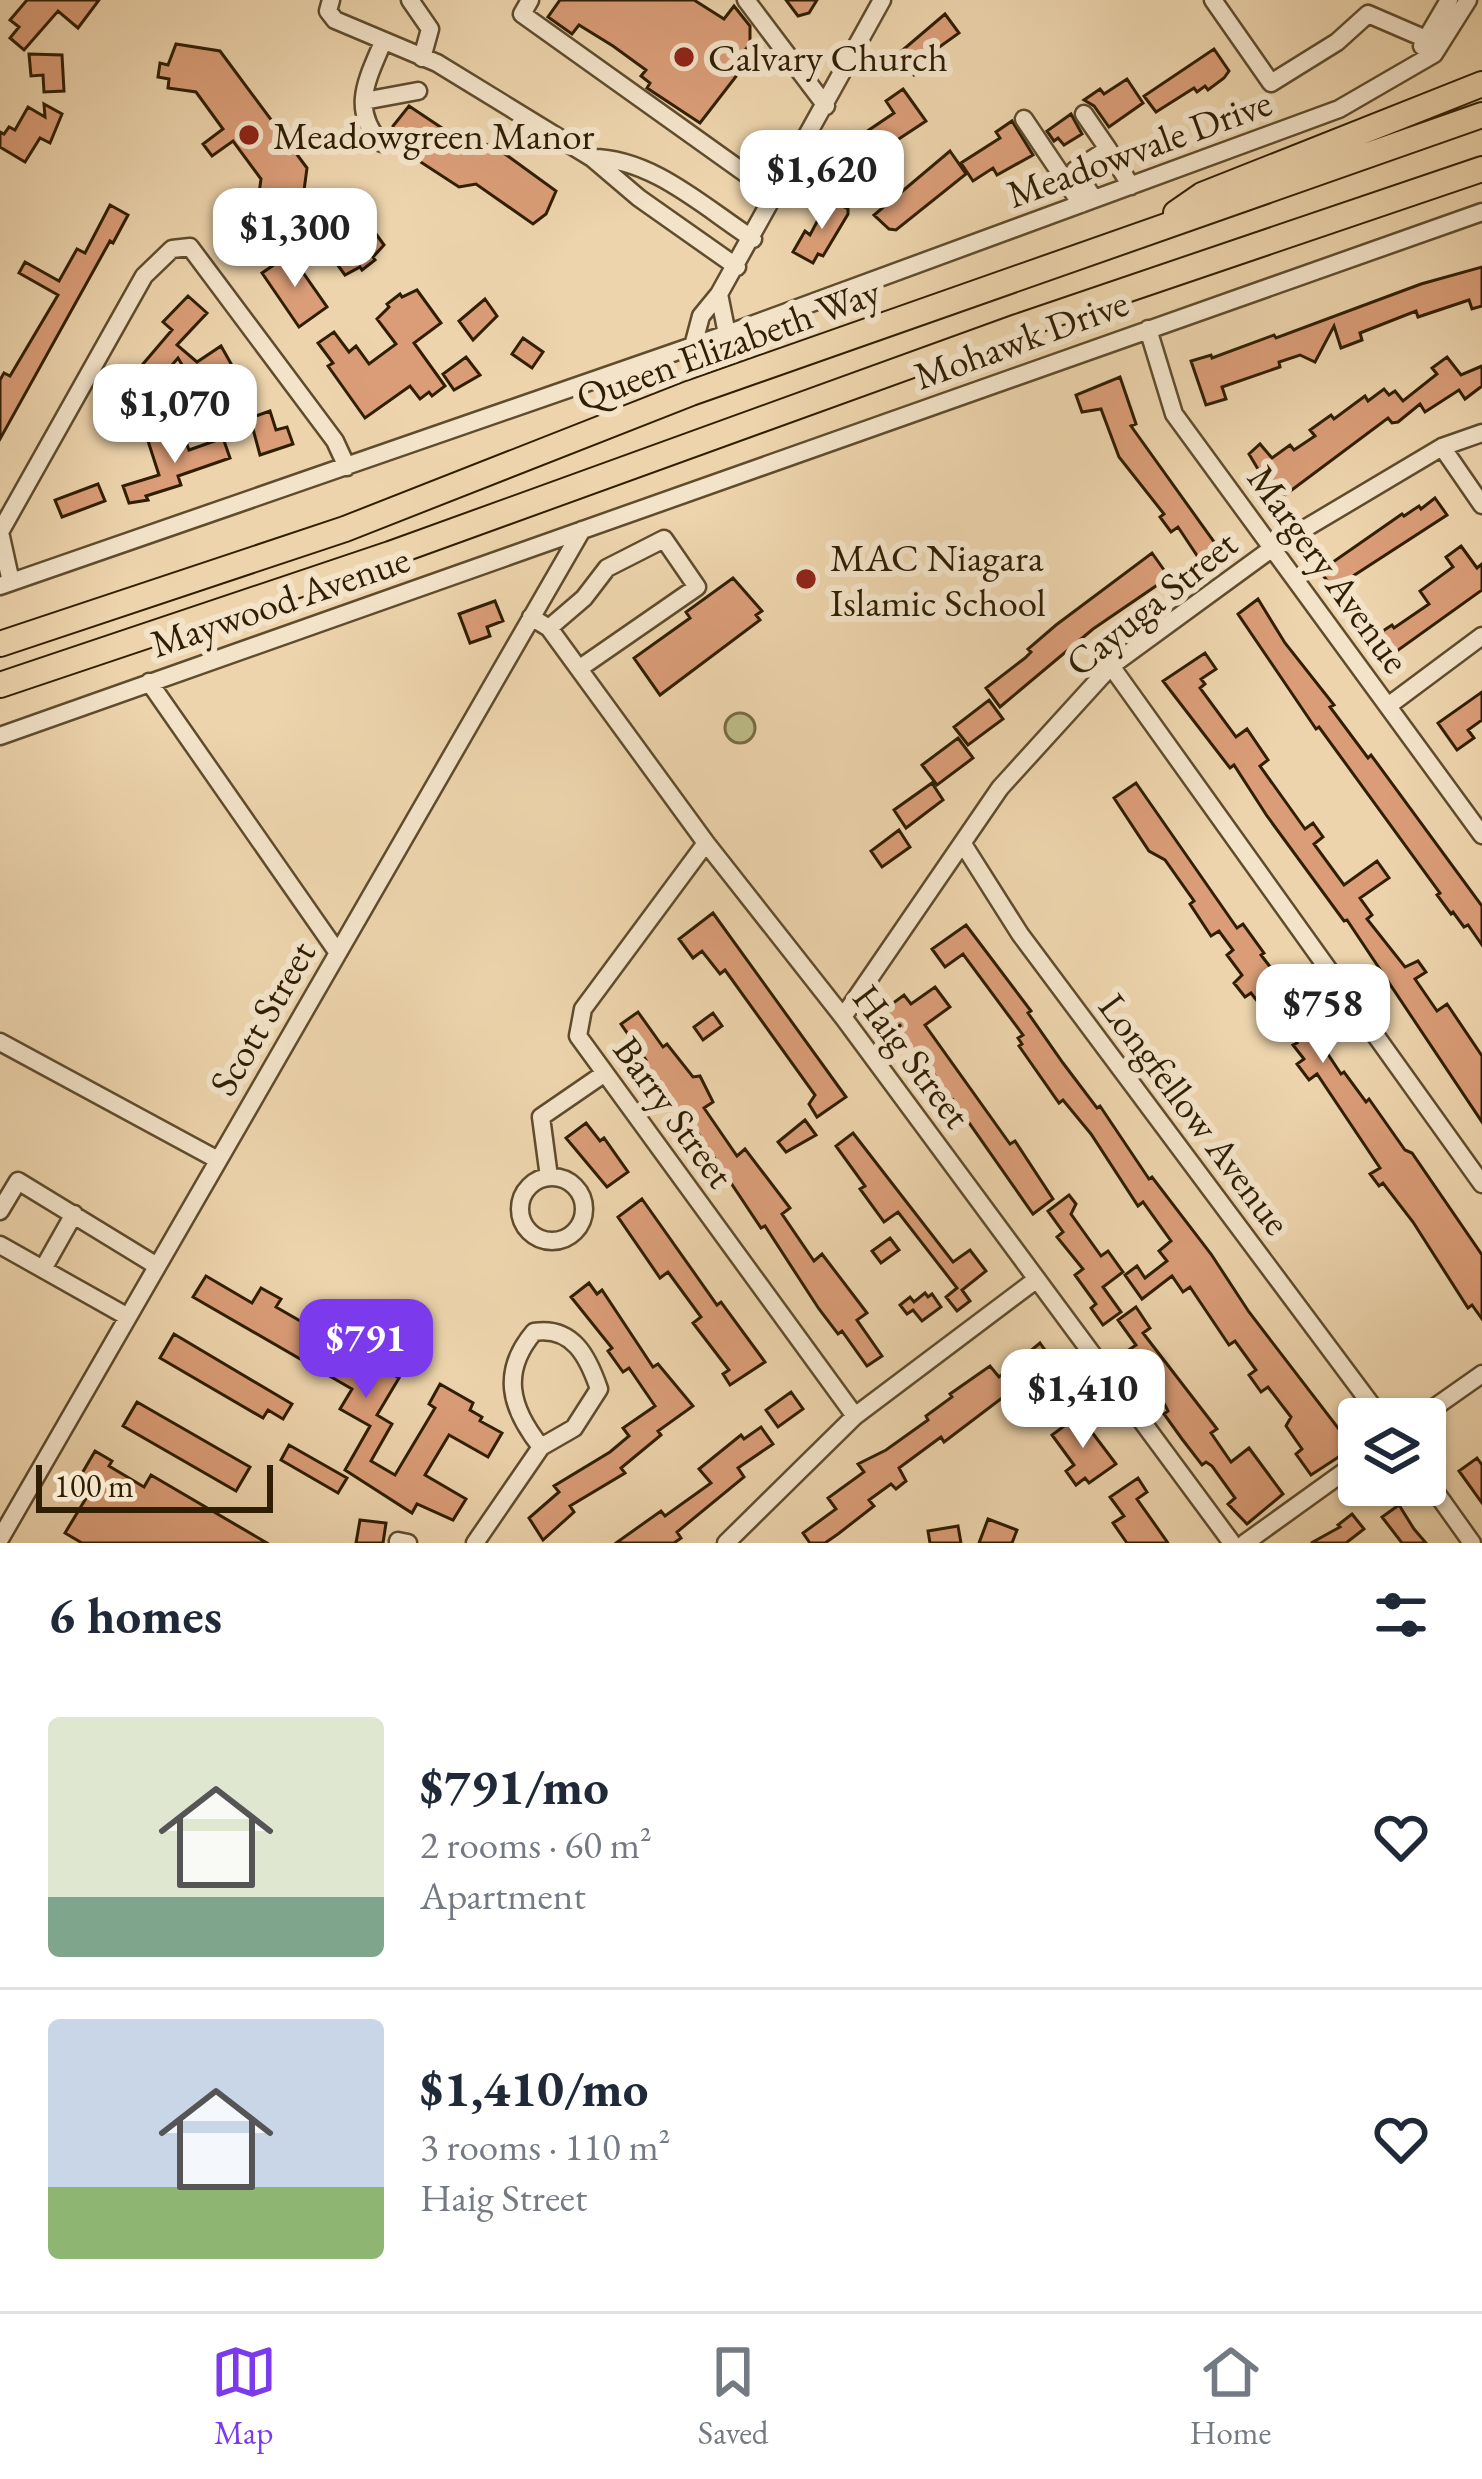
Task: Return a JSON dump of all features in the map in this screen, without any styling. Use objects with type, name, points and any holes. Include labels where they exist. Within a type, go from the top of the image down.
[{"type":"highway","points":[[1150,232],[1202,195],[1482,84]]},
{"type":"highway","name":"Queen Elizabeth Way","points":[[0,644],[345,529],[691,392],[1482,116]]},
{"type":"highway","points":[[0,696],[1017,327],[1482,169]]},
{"type":"highway","points":[[0,685],[329,574]]},
{"type":"street","points":[[331,0],[328,11],[335,20],[422,58],[592,158],[639,198],[737,267]]},
{"type":"street","points":[[410,0],[430,29],[422,58]]},
{"type":"street","points":[[530,0],[522,14],[777,196]]},
{"type":"street","points":[[746,0],[826,106]]},
{"type":"street","points":[[693,346],[701,316],[737,267],[882,0]]},
{"type":"street","points":[[1213,0],[1271,83],[1336,42],[1368,14],[1426,39]]},
{"type":"street","name":"Meadowvale Drive","points":[[1410,66],[1449,0]]},
{"type":"street","name":"Meadowvale Drive","points":[[6,584],[727,334],[1339,109],[1434,54],[1468,0]]},
{"type":"street","points":[[382,143],[367,128],[362,114],[383,42]]},
{"type":"street","points":[[364,100],[418,91]]},
{"type":"street","points":[[1084,114],[1131,185]]},
{"type":"street","points":[[1024,119],[1088,202]]},
{"type":"street","points":[[1088,202],[1075,170],[1108,149]]},
{"type":"street","points":[[592,158],[644,169],[753,239]]},
{"type":"street","name":"Mohawk Drive","points":[[582,530],[1482,212]]},
{"type":"street","points":[[6,584],[0,532],[144,277],[172,249],[190,247],[335,441],[347,466]]},
{"type":"street","points":[[719,294],[727,334]]},
{"type":"street","name":"Margery Avenue","points":[[1148,329],[1174,414],[1482,835]]},
{"type":"street","name":"Cayuga Street","points":[[843,1017],[1000,788],[1111,666],[1274,547],[1442,448],[1482,433]]},
{"type":"street","points":[[1442,448],[1482,505]]},
{"type":"street","name":"Scott Street","points":[[0,1539],[582,530]]},
{"type":"street","name":"Maywood Avenue","points":[[0,736],[582,530]]},
{"type":"street","points":[[550,628],[584,598],[607,568],[664,539],[697,587],[580,668]]},
{"type":"street","name":"Haig Street","points":[[532,617],[550,628],[1232,1543]]},
{"type":"street","points":[[1388,706],[1482,636]]},
{"type":"street","points":[[1111,666],[1482,1184]]},
{"type":"street","points":[[149,682],[338,953]]},
{"type":"street","name":"Barry Street","points":[[706,843],[584,1009],[578,1036],[855,1416]]},
{"type":"street","name":"Longfellow Avenue","points":[[963,844],[1020,934],[1366,1398]]},
{"type":"street","points":[[0,1042],[218,1160]]},
{"type":"street","points":[[549,1177],[541,1117],[605,1073]]},
{"type":"street","points":[[0,1211],[18,1181],[157,1265]]},
{"type":"street","points":[[43,1269],[74,1214]]},
{"type":"street","points":[[0,1244],[128,1317]]},
{"type":"street","points":[[726,1543],[855,1416],[1037,1279]]},
{"type":"street","points":[[475,1543],[541,1447],[574,1428],[599,1389],[588,1357],[569,1337],[552,1329],[534,1332],[518,1351],[509,1376],[527,1430],[541,1447]]},
{"type":"street","points":[[1446,1399],[1482,1374]]},
{"type":"street","points":[[1245,1543],[1338,1476]]},
{"type":"street","points":[[1445,1506],[1472,1543]]},
{"type":"shaded area","points":[[740,713],[751,717],[755,728],[751,739],[740,743],[729,739],[725,728],[729,717]]},
{"type":"building","points":[[27,0],[99,0],[78,28],[58,11],[24,50],[10,38],[19,27],[10,20]]},
{"type":"building","name":"Calvary Church","points":[[560,0],[694,0],[724,19],[734,6],[750,26],[750,43],[735,65],[741,70],[700,123],[647,88],[650,83],[641,76],[646,70],[613,46],[579,25],[572,34],[548,17]]},
{"type":"building","points":[[786,0],[817,0],[809,13],[798,16]]},
{"type":"building","points":[[945,14],[959,33],[931,53],[936,59],[914,75],[898,54]]},
{"type":"building","name":"Meadowgreen Manor","points":[[176,44],[220,51],[307,168],[301,213],[292,216],[257,208],[261,179],[233,141],[212,156],[203,144],[223,129],[196,92],[168,88],[169,79],[158,77],[160,63],[168,65]]},
{"type":"building","points":[[1214,49],[1229,71],[1224,78],[1208,90],[1194,88],[1156,112],[1144,96]]},
{"type":"building","points":[[29,54],[62,55],[64,91],[44,92],[43,75],[31,76]]},
{"type":"building","points":[[1127,79],[1143,103],[1109,127],[1084,100]]},
{"type":"building","points":[[903,89],[926,121],[876,154],[863,134],[894,113],[886,101]]},
{"type":"building","points":[[44,104],[62,114],[50,143],[40,138],[25,162],[0,147],[0,132],[4,134],[9,127],[15,130],[28,107],[45,117]]},
{"type":"building","points":[[409,106],[466,144],[476,139],[505,154],[556,191],[546,214],[533,224],[476,184],[459,187],[393,144],[393,126]]},
{"type":"building","points":[[1071,114],[1082,134],[1064,145],[1058,138],[1054,141],[1047,131]]},
{"type":"building","points":[[1012,121],[1033,155],[997,175],[993,168],[973,181],[961,163],[1000,138],[996,132]]},
{"type":"building","points":[[950,151],[966,174],[896,230],[874,215]]},
{"type":"building","points":[[861,159],[876,173],[854,196],[840,182]]},
{"type":"building","points":[[829,199],[848,209],[848,214],[823,256],[818,254],[813,263],[793,252],[805,231],[810,235]]},
{"type":"building","points":[[110,205],[128,215],[0,439],[0,380],[4,373],[10,376],[58,295],[19,273],[25,262],[59,281],[77,249],[85,253]]},
{"type":"building","points":[[360,212],[384,245],[362,270],[345,275],[320,241]]},
{"type":"building","points":[[290,254],[327,307],[299,327],[262,273]]},
{"type":"building","points":[[1482,267],[1482,306],[1472,309],[1469,300],[1418,317],[1416,311],[1360,333],[1362,340],[1341,348],[1334,326],[1315,362],[1300,355],[1279,362],[1280,367],[1222,387],[1226,399],[1206,405],[1191,361],[1276,338],[1421,284]]},
{"type":"building","points":[[417,290],[441,323],[414,343],[445,386],[420,399],[410,386],[365,418],[328,366],[333,363],[318,343],[334,332],[349,352],[356,346],[369,364],[396,344],[377,319],[400,294]]},
{"type":"building","points":[[188,296],[207,313],[177,345],[197,362],[221,346],[238,376],[203,400],[178,358],[152,388],[135,422],[115,410],[143,364],[172,330],[163,322]]},
{"type":"building","points":[[485,299],[497,316],[473,340],[459,321]]},
{"type":"building","points":[[523,338],[543,352],[532,368],[512,354]]},
{"type":"building","points":[[466,357],[480,375],[454,390],[443,374]]},
{"type":"building","points":[[1447,357],[1461,375],[1482,366],[1482,386],[1465,399],[1459,390],[1425,412],[1420,404],[1398,422],[1388,418],[1277,501],[1249,454],[1260,444],[1272,458],[1290,445],[1294,450],[1315,436],[1310,430],[1331,415],[1334,419],[1365,396],[1368,401],[1384,389],[1389,395],[1395,391],[1403,401],[1437,374],[1432,368]]},
{"type":"building","points":[[1120,377],[1136,424],[1131,426],[1222,553],[1204,566],[1178,527],[1171,532],[1160,517],[1164,514],[1119,457],[1101,409],[1082,412],[1076,395]]},
{"type":"building","points":[[270,411],[276,430],[287,427],[293,444],[260,455],[250,418]]},
{"type":"building","points":[[166,434],[170,448],[186,442],[189,450],[223,438],[230,458],[178,476],[181,485],[146,496],[148,500],[129,503],[123,486],[159,475],[148,441]]},
{"type":"building","points":[[98,484],[105,501],[62,517],[55,500]]},
{"type":"building","points":[[1435,498],[1447,515],[1333,589],[1320,571],[1402,514],[1421,509]]},
{"type":"building","points":[[1461,546],[1477,568],[1482,564],[1482,590],[1383,661],[1369,640],[1429,604],[1420,591],[1453,567],[1446,557]]},
{"type":"building","points":[[1152,553],[1169,577],[1093,629],[1000,707],[986,688],[1025,658],[1031,652],[1028,649],[1056,625]]},
{"type":"building","points":[[733,578],[762,611],[756,615],[760,620],[660,695],[634,658],[690,618],[686,612]]},
{"type":"building","points":[[1258,599],[1285,643],[1334,705],[1330,707],[1482,906],[1482,945],[1468,925],[1464,927],[1451,914],[1238,614]]},
{"type":"building","points":[[495,601],[503,621],[487,627],[490,636],[470,643],[459,614]]},
{"type":"building","points":[[1205,653],[1216,669],[1201,679],[1205,684],[1200,688],[1236,737],[1247,729],[1268,760],[1260,766],[1305,829],[1313,823],[1323,837],[1314,844],[1344,885],[1377,861],[1389,878],[1360,898],[1372,915],[1367,919],[1405,967],[1418,961],[1426,972],[1415,979],[1437,1011],[1447,1004],[1482,1056],[1482,1122],[1347,920],[1234,765],[1230,768],[1163,681]]},
{"type":"building","points":[[1482,692],[1482,720],[1468,730],[1474,738],[1457,750],[1438,723]]},
{"type":"building","points":[[989,700],[1003,719],[968,745],[954,727]]},
{"type":"building","points":[[958,738],[973,758],[937,785],[922,765]]},
{"type":"building","points":[[932,783],[943,800],[906,828],[894,810]]},
{"type":"building","points":[[1136,783],[1237,928],[1243,924],[1264,953],[1271,968],[1266,971],[1287,1001],[1291,998],[1341,1074],[1366,1102],[1369,1099],[1405,1150],[1412,1153],[1482,1255],[1482,1319],[1472,1305],[1468,1308],[1383,1183],[1379,1186],[1370,1174],[1380,1168],[1317,1074],[1309,1080],[1297,1064],[1304,1059],[1293,1045],[1297,1043],[1268,1002],[1262,1007],[1234,983],[1242,975],[1227,955],[1233,950],[1219,931],[1211,936],[1190,904],[1194,901],[1165,860],[1149,851],[1114,798]]},
{"type":"building","points":[[899,830],[910,847],[882,867],[871,851]]},
{"type":"building","points":[[713,913],[846,1097],[817,1117],[809,1104],[815,1095],[725,970],[720,974],[702,951],[693,958],[679,939]]},
{"type":"building","points":[[966,925],[1031,1011],[1028,1013],[1063,1063],[1100,1106],[1149,1179],[1211,1254],[1338,1428],[1338,1457],[1311,1475],[1296,1454],[1302,1449],[1286,1426],[1291,1417],[1268,1387],[1261,1392],[1249,1375],[1256,1370],[1235,1341],[1229,1345],[1190,1287],[1183,1292],[1172,1276],[1142,1299],[1125,1275],[1137,1266],[1145,1278],[1167,1261],[1159,1251],[1171,1241],[1143,1202],[1138,1206],[1091,1134],[1063,1100],[1059,1103],[1019,1046],[1018,1038],[1023,1035],[963,954],[945,967],[932,949]]},
{"type":"building","points":[[935,987],[950,1007],[925,1025],[1010,1144],[1015,1141],[1053,1199],[1033,1214],[953,1100],[949,1103],[924,1059],[918,1063],[881,1012],[904,995],[911,1004]]},
{"type":"building","points":[[638,1012],[663,1047],[667,1044],[693,1077],[700,1076],[713,1102],[704,1108],[737,1156],[745,1149],[790,1208],[782,1214],[814,1261],[822,1254],[867,1313],[857,1320],[882,1356],[867,1366],[842,1331],[838,1334],[689,1120],[643,1063],[646,1060],[621,1024]]},
{"type":"building","points":[[713,1013],[722,1026],[703,1040],[694,1027]]},
{"type":"building","points":[[805,1120],[816,1135],[786,1152],[778,1142]]},
{"type":"building","points":[[586,1123],[600,1141],[604,1138],[628,1172],[607,1187],[566,1138]]},
{"type":"building","points":[[853,1133],[953,1262],[970,1250],[986,1271],[962,1290],[970,1301],[957,1311],[946,1297],[957,1288],[898,1212],[884,1222],[860,1189],[865,1186],[836,1146]]},
{"type":"building","points":[[1069,1195],[1076,1204],[1071,1214],[1101,1256],[1108,1251],[1123,1272],[1103,1287],[1121,1312],[1103,1325],[1091,1308],[1096,1304],[1075,1275],[1083,1269],[1057,1237],[1063,1232],[1048,1211]]},
{"type":"building","points":[[642,1199],[717,1305],[721,1302],[765,1362],[730,1385],[723,1374],[729,1370],[693,1323],[701,1317],[668,1272],[660,1278],[618,1217]]},
{"type":"building","points":[[890,1238],[899,1250],[881,1263],[872,1251]]},
{"type":"building","points":[[206,1276],[252,1303],[261,1288],[281,1299],[276,1307],[399,1378],[377,1415],[392,1424],[371,1461],[395,1475],[435,1408],[429,1404],[440,1384],[473,1403],[470,1410],[482,1417],[480,1421],[502,1433],[488,1457],[449,1435],[425,1475],[466,1499],[453,1520],[417,1504],[412,1513],[345,1470],[370,1426],[340,1409],[352,1389],[193,1297]]},
{"type":"building","points":[[589,1283],[597,1294],[602,1290],[653,1367],[658,1364],[693,1406],[658,1431],[661,1435],[621,1468],[625,1473],[570,1506],[574,1512],[543,1540],[529,1518],[559,1492],[554,1486],[610,1452],[629,1436],[623,1428],[655,1406],[629,1368],[623,1372],[608,1351],[612,1348],[571,1297]]},
{"type":"building","points":[[932,1294],[941,1307],[922,1321],[913,1310],[907,1314],[900,1305]]},
{"type":"building","points":[[1136,1307],[1150,1328],[1143,1333],[1217,1429],[1211,1433],[1231,1462],[1249,1448],[1283,1494],[1247,1524],[1228,1504],[1235,1498],[1212,1466],[1202,1465],[1182,1439],[1164,1414],[1168,1411],[1165,1405],[1130,1359],[1127,1351],[1136,1345],[1118,1320]]},
{"type":"building","points":[[174,1334],[292,1404],[283,1419],[268,1410],[263,1418],[160,1358]]},
{"type":"building","points":[[1040,1343],[1052,1360],[944,1442],[941,1437],[899,1468],[906,1481],[896,1489],[891,1484],[869,1500],[874,1506],[838,1534],[825,1543],[810,1543],[803,1533],[836,1509],[828,1498],[864,1472],[858,1464],[928,1420],[926,1416],[950,1394],[990,1366],[999,1377]]},
{"type":"building","points":[[1073,1389],[1086,1407],[1071,1419],[1057,1401]]},
{"type":"building","points":[[791,1392],[803,1409],[778,1427],[766,1410]]},
{"type":"building","points":[[137,1402],[250,1467],[236,1491],[123,1426]]},
{"type":"building","points":[[1079,1415],[1116,1464],[1089,1483],[1085,1478],[1076,1485],[1066,1471],[1074,1465],[1052,1435]]},
{"type":"building","points":[[761,1427],[773,1444],[738,1468],[744,1477],[677,1532],[681,1538],[674,1543],[616,1543],[711,1483],[699,1469],[741,1435],[744,1439]]},
{"type":"building","points":[[289,1445],[347,1478],[338,1493],[281,1460]]},
{"type":"building","points":[[95,1451],[112,1461],[109,1466],[144,1487],[151,1475],[267,1543],[82,1543],[65,1533],[91,1490],[77,1482]]},
{"type":"building","points":[[1477,1458],[1482,1465],[1482,1503],[1459,1471]]},
{"type":"building","points":[[1138,1478],[1147,1492],[1137,1499],[1168,1543],[1127,1543],[1113,1523],[1124,1516],[1110,1497]]},
{"type":"building","points":[[1400,1506],[1426,1543],[1402,1543],[1382,1517]]},
{"type":"building","points":[[1352,1514],[1364,1529],[1346,1543],[1311,1543],[1340,1527]]},
{"type":"building","points":[[988,1519],[1017,1530],[1012,1543],[979,1543]]},
{"type":"building","points":[[360,1520],[386,1523],[383,1543],[356,1543]]},
{"type":"building","points":[[958,1526],[961,1543],[930,1543],[928,1531]]},
{"type":"place","name":"Calvary Church","points":[[684,57]]},
{"type":"place","name":"Meadowgreen Manor","points":[[249,135]]},
{"type":"place","name":"MAC Niagara Islamic School","points":[[806,579]]}]
